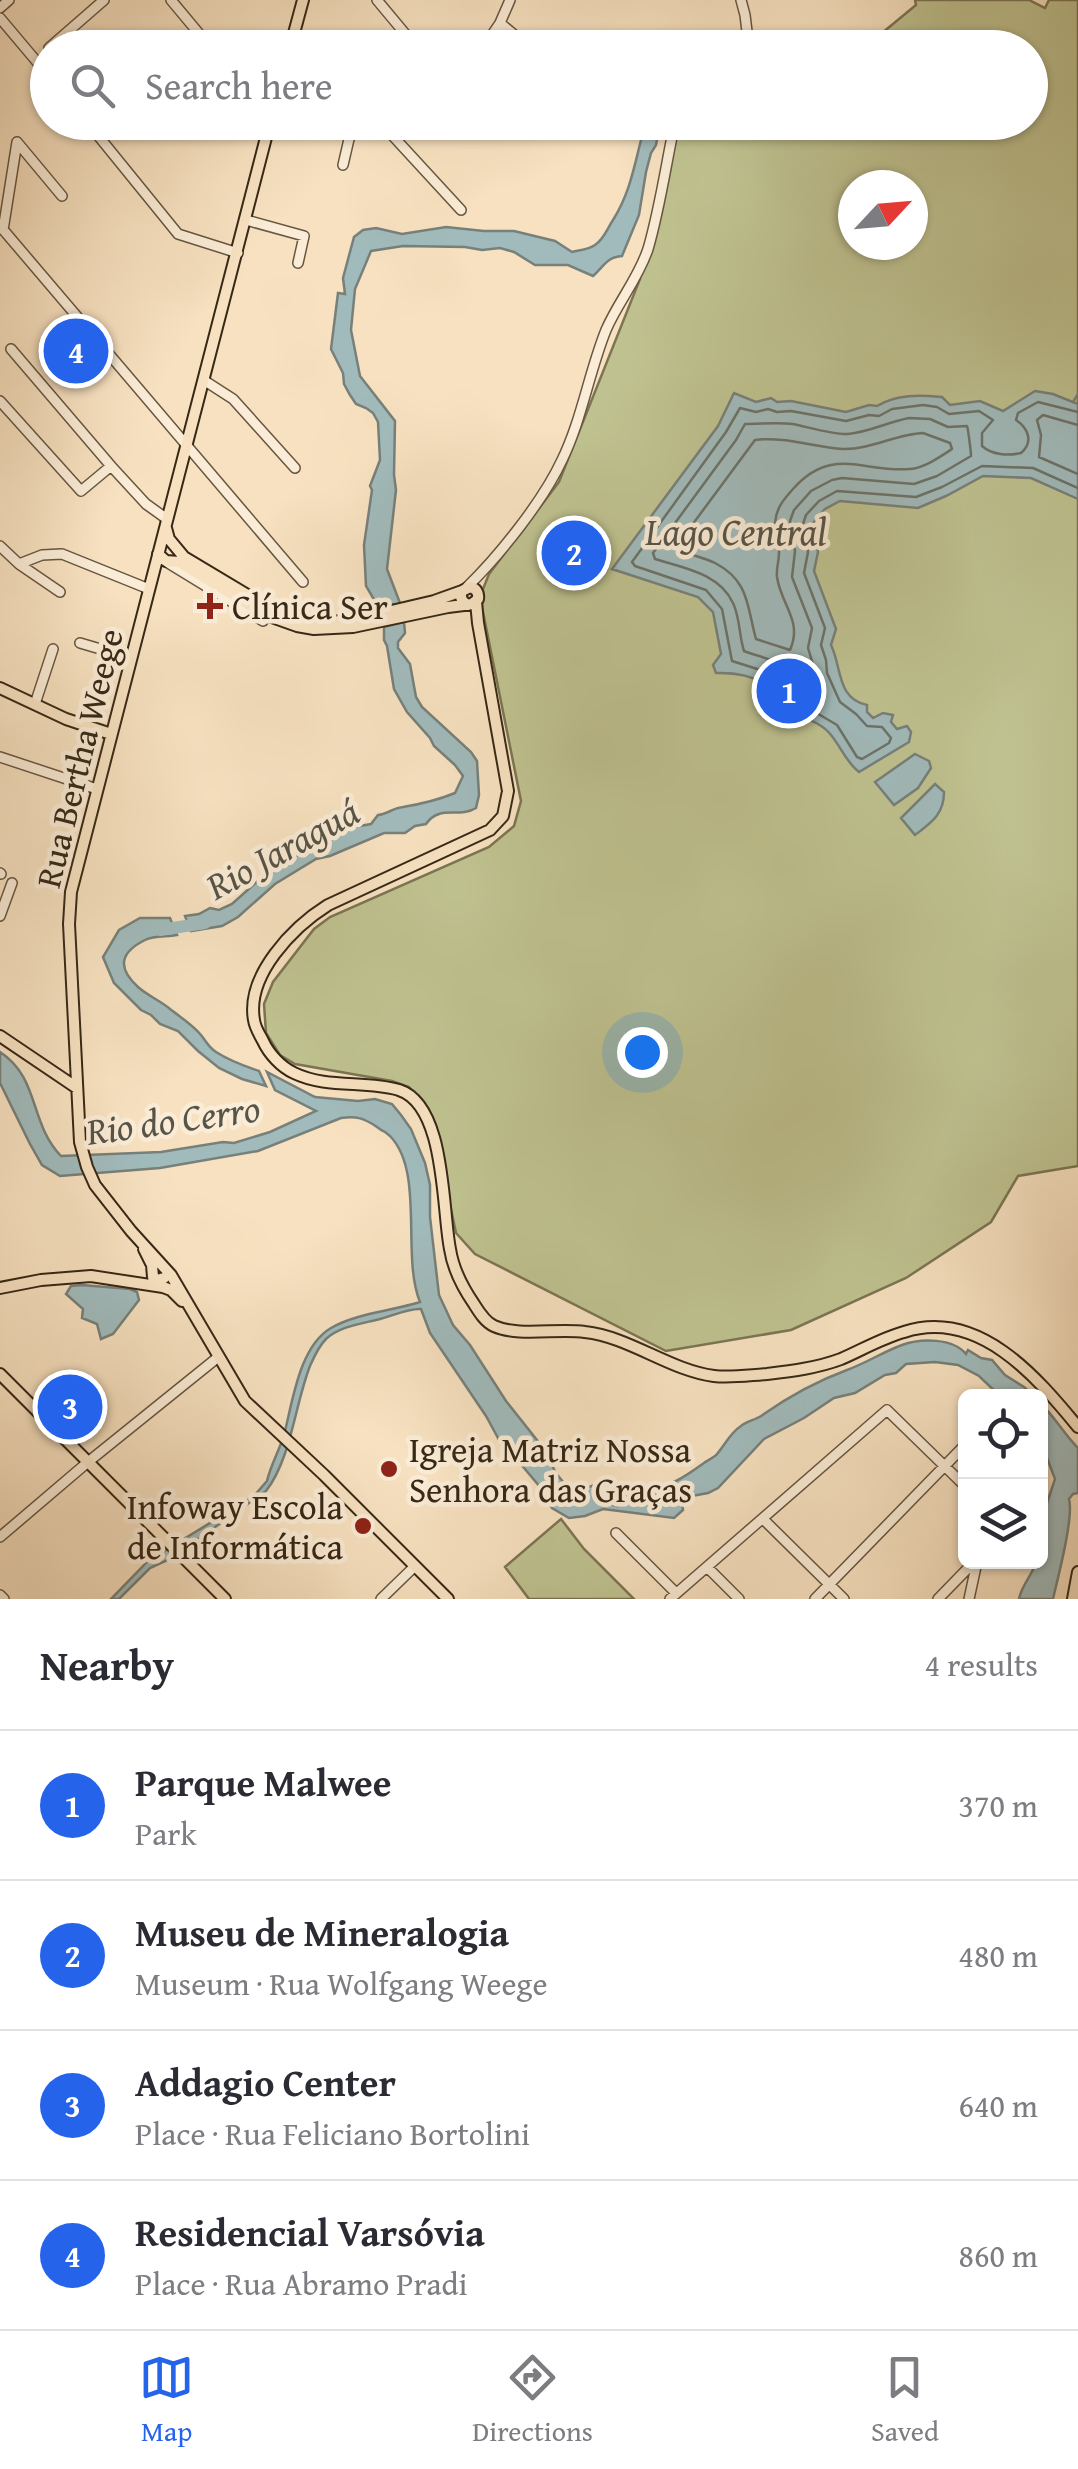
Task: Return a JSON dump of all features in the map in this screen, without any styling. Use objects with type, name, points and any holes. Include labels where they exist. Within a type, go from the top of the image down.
[{"type":"main road","points":[[296,30],[303,0]]},
{"type":"main road","name":"Rua Bertha Weege","points":[[266,140],[74,879],[70,904],[80,1142],[95,1184],[186,1297],[245,1401],[448,1599]]},
{"type":"main road","points":[[163,546],[163,560],[173,558]]},
{"type":"main road","points":[[163,546],[173,558],[266,616],[297,626],[341,629],[417,609],[473,602]]},
{"type":"main road","points":[[154,573],[173,558]]},
{"type":"main road","points":[[417,609],[465,589]]},
{"type":"main road","points":[[465,589],[462,599],[473,602]]},
{"type":"main road","points":[[473,602],[508,791],[502,816],[490,830],[328,905],[308,919],[266,966],[256,989],[254,1021],[268,1051],[295,1074],[403,1091],[420,1105],[438,1155],[454,1265],[466,1293],[494,1326],[607,1336],[714,1376],[809,1368],[909,1330],[941,1326],[958,1329],[1006,1354],[1030,1374],[1078,1427]]},
{"type":"main road","points":[[0,688],[111,734]]},
{"type":"main road","points":[[0,1036],[76,1088]]},
{"type":"main road","points":[[59,1077],[76,1064]]},
{"type":"main road","points":[[123,1280],[161,1268]]},
{"type":"main road","points":[[0,1288],[91,1276],[168,1288],[191,1310]]},
{"type":"main road","points":[[0,1374],[225,1599]]},
{"type":"main road","points":[[1075,1594],[1078,1572]]},
{"type":"street","points":[[0,8],[9,0]]},
{"type":"street","points":[[69,30],[104,0]]},
{"type":"street","points":[[171,0],[196,30]]},
{"type":"street","points":[[377,0],[402,30]]},
{"type":"street","points":[[495,30],[510,0]]},
{"type":"street","points":[[741,0],[746,30]]},
{"type":"street","points":[[0,18],[30,54]]},
{"type":"street","points":[[500,23],[508,30]]},
{"type":"street","points":[[102,140],[178,234],[238,253]]},
{"type":"street","points":[[342,165],[349,140]]},
{"type":"street","points":[[397,140],[461,210]]},
{"type":"street","points":[[465,589],[480,577],[563,459],[607,328],[648,249],[671,140]]},
{"type":"street","points":[[62,196],[16,142],[2,228],[303,582]]},
{"type":"street","points":[[246,220],[304,236],[298,263]]},
{"type":"street","points":[[11,348],[111,466],[167,522]]},
{"type":"street","points":[[204,380],[234,399],[295,468]]},
{"type":"street","points":[[0,401],[81,491],[111,466]]},
{"type":"street","points":[[0,546],[60,592]]},
{"type":"street","points":[[19,564],[42,555],[62,554],[149,589]]},
{"type":"street","points":[[173,558],[263,621]]},
{"type":"street","points":[[473,602],[480,577]]},
{"type":"street","points":[[80,643],[131,658]]},
{"type":"street","points":[[35,704],[53,649]]},
{"type":"street","points":[[0,757],[97,789]]},
{"type":"street","points":[[0,916],[12,883]]},
{"type":"street","points":[[0,1537],[218,1358]]},
{"type":"street","points":[[616,1533],[673,1596],[887,1410],[958,1479]]},
{"type":"street","points":[[815,1599],[958,1452]]},
{"type":"street","points":[[763,1519],[844,1599]]},
{"type":"street","points":[[381,1599],[415,1566]]},
{"type":"street","points":[[706,1567],[739,1599]]},
{"type":"street","points":[[938,1599],[969,1569]]},
{"type":"street","points":[[969,1599],[975,1569]]},
{"type":"green space","points":[[915,0],[1029,0],[1045,8],[1049,0],[1078,0],[1078,1166],[1018,1176],[991,1222],[906,1278],[791,1330],[666,1351],[475,1254],[456,1233],[433,1124],[423,1102],[409,1087],[392,1081],[295,1064],[280,1055],[266,1033],[264,1004],[273,982],[314,929],[330,917],[489,847],[514,826],[521,801],[482,607],[483,589],[489,574],[559,482],[640,279],[632,276],[647,246],[669,140],[1048,140],[1048,30],[886,30],[916,5]]},
{"type":"green space","points":[[561,1519],[584,1549],[634,1599],[529,1599],[505,1567]]},
{"type":"water","points":[[641,140],[657,140],[646,172],[639,215],[622,256],[609,260],[593,276],[568,265],[535,265],[500,248],[403,246],[371,251],[355,289],[351,330],[360,376],[395,421],[396,490],[387,569],[400,603],[379,608],[366,586],[364,545],[370,486],[380,460],[378,422],[373,413],[356,404],[350,395],[331,349],[338,293],[345,294],[343,278],[354,237],[363,230],[376,228],[402,234],[446,227],[514,231],[555,241],[572,252],[589,248],[603,237],[620,208]]},
{"type":"water","name":"Lago Central","points":[[1035,391],[1078,404],[1078,499],[1031,478],[983,476],[918,508],[840,501],[825,509],[813,523],[818,552],[814,571],[836,629],[831,645],[845,689],[867,705],[873,718],[883,713],[893,715],[891,722],[897,729],[907,726],[911,732],[909,742],[859,772],[827,731],[792,712],[769,686],[744,675],[716,673],[713,665],[721,654],[713,612],[698,597],[612,569],[718,426],[734,393],[756,402],[771,398],[846,412],[917,396],[942,397],[950,405],[980,401],[1003,411]]},
{"type":"water","points":[[404,622],[405,633],[398,648],[410,664],[416,697],[477,761],[476,808],[443,813],[405,833],[384,833],[316,859],[275,884],[238,917],[222,926],[191,931],[185,916],[232,904],[270,870],[321,843],[354,827],[371,824],[378,815],[455,793],[463,776],[407,712],[394,689],[384,627]]},
{"type":"water","points":[[915,754],[929,761],[931,768],[918,788],[894,805],[875,782]]},
{"type":"water","points":[[935,784],[944,792],[942,806],[915,835],[901,818]]},
{"type":"water","points":[[140,918],[170,918],[177,935],[149,938],[131,950],[124,967],[131,980],[190,1024],[213,1050],[259,1071],[266,1086],[219,1068],[178,1031],[141,1010],[114,983],[103,957],[119,930]]},
{"type":"water","points":[[0,1052],[22,1075],[44,1129],[61,1156],[161,1152],[234,1143],[316,1111],[275,1090],[267,1072],[315,1097],[375,1099],[392,1104],[411,1129],[425,1163],[439,1295],[453,1325],[548,1454],[564,1483],[578,1491],[597,1484],[613,1505],[629,1497],[617,1495],[619,1485],[651,1489],[676,1481],[716,1455],[743,1424],[814,1384],[910,1343],[945,1342],[966,1354],[968,1350],[992,1360],[1005,1375],[1026,1389],[993,1389],[958,1365],[906,1364],[855,1393],[834,1398],[764,1439],[718,1488],[681,1498],[683,1510],[674,1518],[603,1509],[569,1518],[552,1508],[540,1487],[504,1449],[430,1333],[421,1309],[410,1310],[349,1326],[326,1339],[310,1366],[287,1447],[266,1491],[170,1559],[150,1568],[119,1599],[111,1599],[148,1561],[254,1496],[267,1481],[299,1374],[320,1336],[352,1319],[420,1302],[412,1262],[407,1171],[390,1136],[352,1117],[258,1151],[160,1168],[60,1176],[42,1165],[0,1083]]},
{"type":"water","points":[[71,1286],[130,1289],[137,1292],[139,1300],[113,1334],[101,1339],[97,1324],[82,1318],[83,1309],[66,1294]]},
{"type":"water","points":[[1048,1411],[1078,1448],[1078,1493],[1069,1499],[1067,1533],[1053,1599],[1019,1599],[1033,1569],[1048,1569],[1048,1500],[1055,1479],[1048,1460]]},
{"type":"waterway","points":[[1073,402],[1078,394]]},
{"type":"waterway","name":"Rio Jaraguá","points":[[160,930],[205,923]]},
{"type":"place","name":"Residencial Varsóvia","points":[[76,351]]},
{"type":"place","name":"Museu de Mineralogia","points":[[574,553]]},
{"type":"place","name":"Clínica Ser","points":[[210,606]]},
{"type":"place","name":"Parque Malwee","points":[[789,691]]},
{"type":"place","name":"Addagio Center","points":[[70,1407]]},
{"type":"place","name":"Igreja Matriz Nossa Senhora das Graças","points":[[389,1469]]},
{"type":"place","name":"Infoway Escola de Informática","points":[[363,1526]]},
{"type":"water label","name":"Rio do Cerro","points":[[173,1119]]}]
